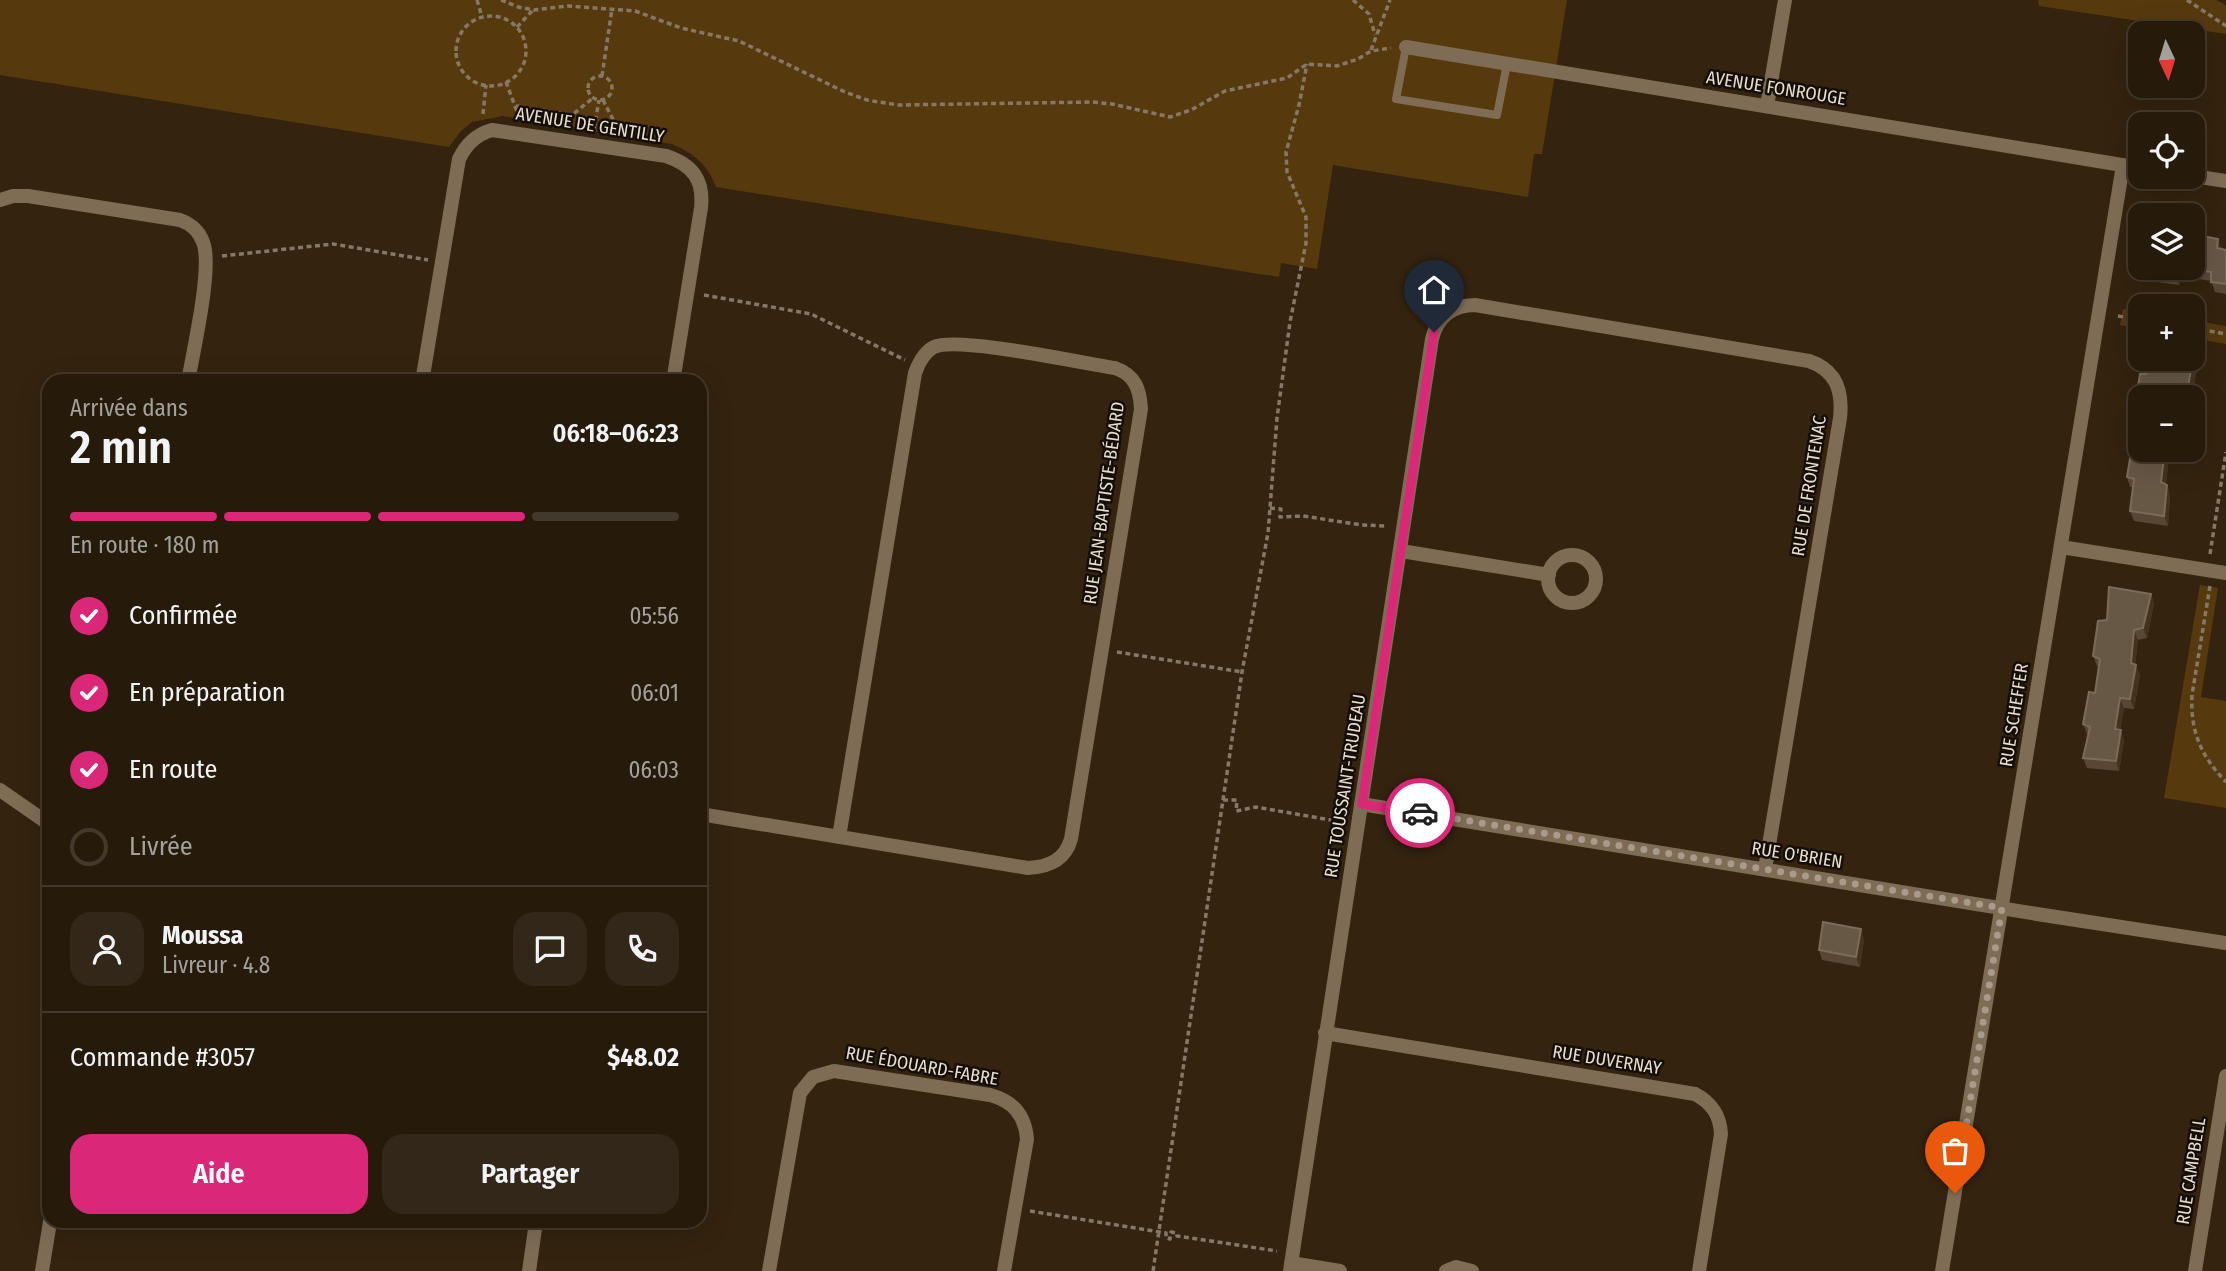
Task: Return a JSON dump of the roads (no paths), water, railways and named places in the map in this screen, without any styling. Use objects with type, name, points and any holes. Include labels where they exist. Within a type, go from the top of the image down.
[{"type":"street","points":[[1768,106],[1785,0]]},
{"type":"street","name":"AVENUE FONROUGE","points":[[1406,47],[2128,166]]},
{"type":"street","name":"AVENUE DE GENTILLY","points":[[423,374],[459,159],[469,143],[484,132],[492,131],[666,156],[685,164],[696,177],[702,191],[701,208],[674,374]]},
{"type":"street","name":"RUE SCHEFFER","points":[[1942,1271],[2123,165]]},
{"type":"street","points":[[2205,178],[2226,181]]},
{"type":"street","points":[[0,200],[19,195],[28,196],[180,220],[194,228],[203,241],[206,269],[189,374]]},
{"type":"street","name":"RUE DE FRONTENAC","points":[[1449,311],[1475,305],[1809,361],[1825,369],[1837,382],[1842,397],[1840,418],[1765,869]]},
{"type":"street","name":"RUE TOUSSAINT-TRUDEAU","points":[[1291,1267],[1432,339],[1437,325],[1449,311]]},
{"type":"street","name":"RUE JEAN-BAPTISTE-BÉDARD","points":[[707,815],[1028,868],[1051,864],[1063,856],[1068,848],[1141,409],[1137,386],[1128,374],[1115,368],[963,344],[934,347],[922,358],[915,373],[839,836]]},
{"type":"street","points":[[2061,547],[2226,573]]},
{"type":"street","points":[[1401,551],[1549,575]]},
{"type":"street","points":[[0,790],[42,819]]},
{"type":"street","name":"RUE O'BRIEN","points":[[1362,804],[2226,943]]},
{"type":"street","name":"RUE DUVERNAY","points":[[1325,1033],[1695,1094],[1704,1098],[1717,1114],[1721,1134],[1699,1271]]},
{"type":"street","name":"RUE ÉDOUARD-FABRE","points":[[769,1271],[800,1093],[813,1077],[834,1071],[989,1096],[1007,1101],[1017,1111],[1024,1123],[1027,1139],[1004,1271]]},
{"type":"street","name":"RUE CAMPBELL","points":[[2195,1271],[2226,1076]]},
{"type":"street","points":[[41,1271],[49,1228]]},
{"type":"street","points":[[529,1271],[535,1228]]},
{"type":"street","points":[[1291,1267],[1340,1271]]},
{"type":"street","points":[[1446,1271],[1456,1267],[1472,1271]]},
{"type":"lane","points":[[1406,47],[1396,99],[1497,115],[1507,64]]}]
